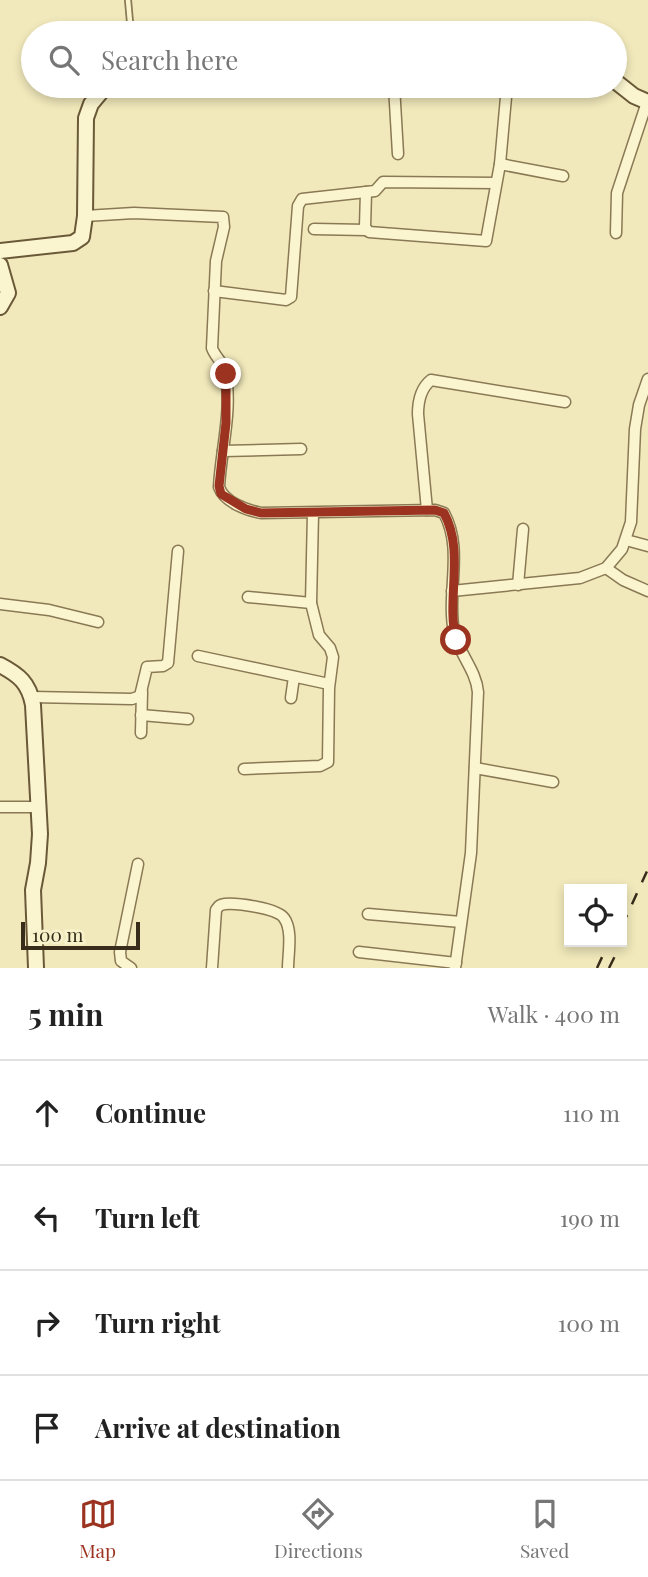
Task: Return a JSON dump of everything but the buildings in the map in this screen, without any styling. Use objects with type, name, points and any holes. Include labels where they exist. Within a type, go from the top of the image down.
[{"type":"street","points":[[616,233],[617,193],[648,102],[627,90]]},
{"type":"street","points":[[0,250],[79,241],[84,232],[85,216],[86,118],[96,98]]},
{"type":"street","points":[[395,98],[398,155]]},
{"type":"street","points":[[314,229],[366,230],[484,242],[487,238],[500,164],[506,98]]},
{"type":"street","points":[[500,164],[563,176]]},
{"type":"street","points":[[214,290],[289,299],[293,293],[299,201],[377,191],[383,182],[496,183]]},
{"type":"street","points":[[366,192],[366,230]]},
{"type":"street","points":[[85,216],[134,213],[223,217],[224,227],[216,261],[212,351],[224,367],[227,392],[219,486],[221,494],[246,509],[261,513],[439,510],[447,519],[455,556],[453,619],[456,640],[478,686],[471,853],[455,965],[359,952]]},
{"type":"street","points":[[0,265],[8,293],[1,303]]},
{"type":"street","points":[[453,591],[580,578],[606,568],[626,540],[631,522],[639,405],[648,379]]},
{"type":"street","points":[[426,510],[418,414],[420,398],[431,380],[565,402]]},
{"type":"street","points":[[223,451],[301,449]]},
{"type":"street","points":[[244,769],[327,764],[332,652],[319,635],[311,603],[313,513]]},
{"type":"street","points":[[518,585],[523,529]]},
{"type":"street","points":[[626,540],[648,546]]},
{"type":"street","points":[[141,733],[142,692],[147,667],[168,663],[178,551]]},
{"type":"street","points":[[606,568],[648,592]]},
{"type":"street","points":[[248,597],[311,603]]},
{"type":"street","points":[[0,604],[49,610],[97,622]]},
{"type":"street","points":[[198,656],[329,684]]},
{"type":"street","points":[[0,665],[25,681],[32,697],[39,851],[33,890],[36,968]]},
{"type":"street","points":[[291,698],[294,677]]},
{"type":"street","points":[[32,697],[132,699],[138,698],[142,692]]},
{"type":"street","points":[[141,715],[188,719]]},
{"type":"street","points":[[475,768],[553,782]]},
{"type":"street","points":[[0,807],[38,807]]},
{"type":"street","points":[[131,968],[121,961],[120,952],[138,864]]},
{"type":"street","points":[[212,968],[216,910],[225,904],[264,908],[283,915],[289,934],[288,968]]},
{"type":"street","points":[[368,914],[461,922]]},
{"type":"lane","points":[[128,0],[130,21]]},
{"type":"railway","points":[[627,915],[648,869]]},
{"type":"railway","points":[[597,968],[607,947]]},
{"type":"railway","points":[[609,968],[620,947]]},
{"type":"route","points":[[226,374],[226,423],[219,486],[221,494],[246,509],[261,513],[439,510],[444,513],[454,545],[452,608],[456,640]]}]
